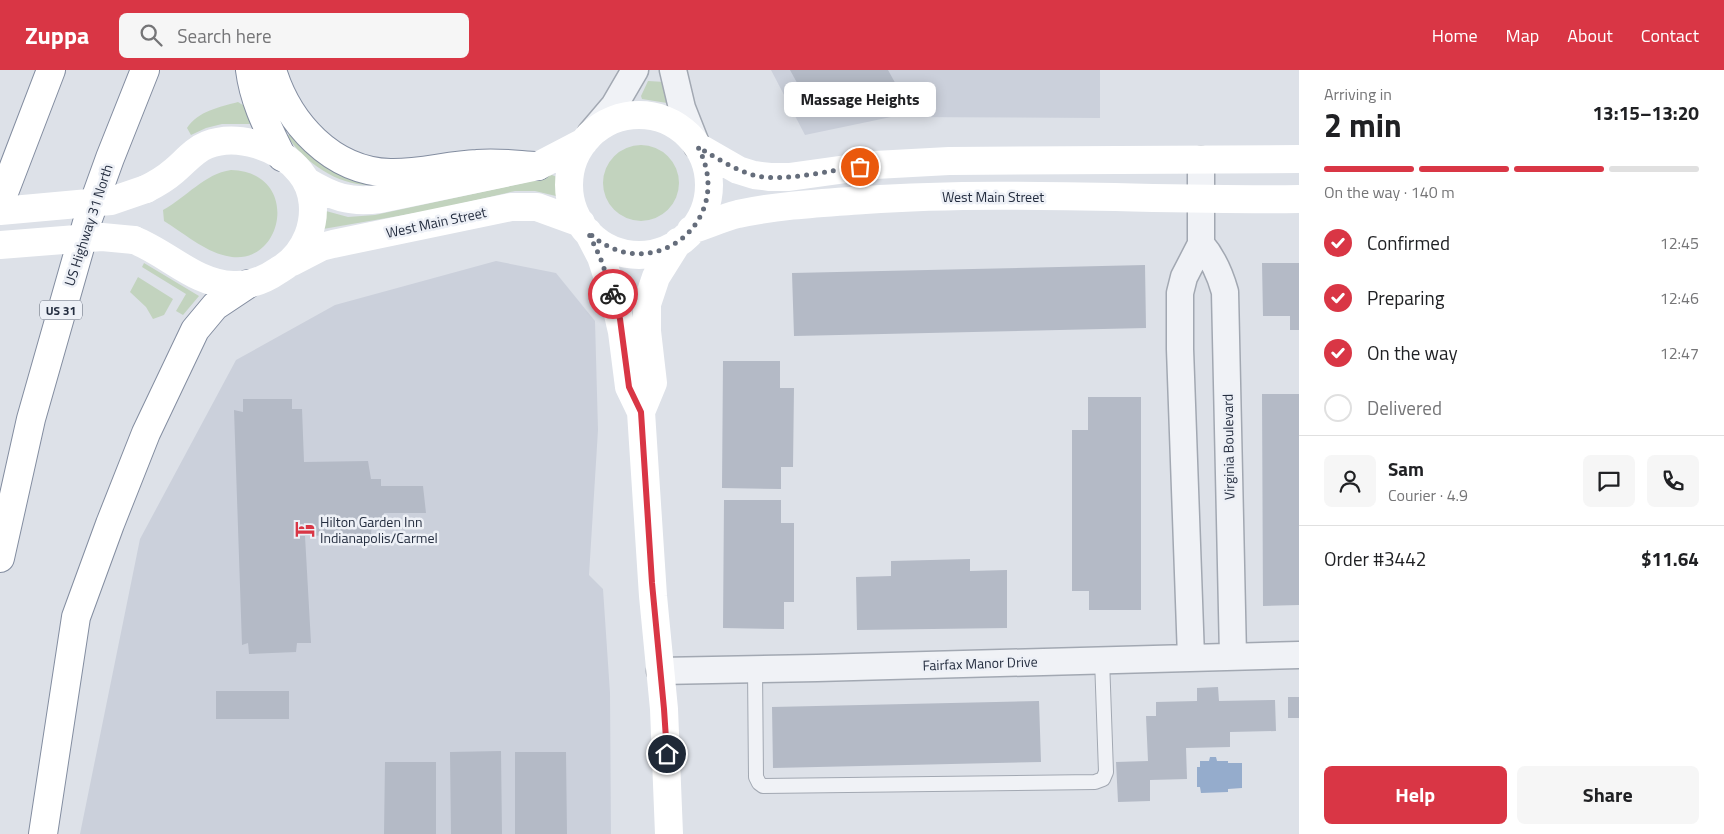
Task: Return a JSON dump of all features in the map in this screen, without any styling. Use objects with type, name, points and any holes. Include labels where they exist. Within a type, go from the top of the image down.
[{"type":"main road","points":[[0,203],[51,70]]},
{"type":"main road","name":"US Highway 31 North","points":[[0,558],[31,419],[88,219],[145,70]]},
{"type":"main road","points":[[250,70],[261,113],[282,157]]},
{"type":"main road","points":[[272,70],[282,99],[303,130],[332,154],[362,169],[390,173],[408,173],[477,164],[538,166]]},
{"type":"main road","points":[[641,412],[653,383],[647,331],[647,304],[656,277],[702,214],[706,204],[709,185],[706,165],[697,146],[675,125],[666,120],[647,116],[627,116],[599,127],[587,138],[577,152],[569,176],[571,200],[600,257],[614,297],[620,319],[629,387],[641,412],[653,596],[666,731],[669,834]]},
{"type":"main road","points":[[306,182],[338,198],[368,201],[538,166],[587,138]]},
{"type":"main road","points":[[0,211],[111,201],[146,190],[166,178],[199,150],[215,143],[235,140],[259,144],[282,157],[299,170],[306,182],[313,202],[314,220],[304,244],[292,262]]},
{"type":"main road","points":[[697,146],[738,170],[770,177],[875,166],[949,161],[1299,159]]},
{"type":"main road","name":"West Main Street","points":[[685,236],[726,218],[759,210],[887,199],[994,195],[1299,199]]},
{"type":"main road","name":"West Main Street","points":[[248,284],[266,278],[321,247],[511,207],[537,207],[584,227]]},
{"type":"main road","points":[[584,227],[609,248],[627,253],[654,252],[685,236]]},
{"type":"main road","points":[[0,245],[102,237],[134,240],[147,245],[212,282],[234,286],[248,284]]},
{"type":"main road","points":[[43,834],[76,617],[110,524],[146,433],[195,330],[215,306],[248,284]]},
{"type":"street","points":[[587,138],[614,106],[635,70]]},
{"type":"street","points":[[673,70],[682,108],[697,146]]},
{"type":"street","points":[[1191,657],[1180,349],[1180,293],[1184,277],[1202,244],[1201,160]]},
{"type":"street","name":"Virginia Boulevard","points":[[1202,244],[1210,254],[1221,276],[1225,292],[1233,656]]},
{"type":"street","name":"Fairfax Manor Drive","points":[[660,671],[1299,654]]},
{"type":"lane","points":[[755,669],[756,777],[763,786],[1095,782],[1103,778],[1106,772],[1102,659]]},
{"type":"shaded area","points":[[771,70],[1100,70],[1100,118],[891,117],[805,135]]},
{"type":"shaded area","points":[[496,261],[556,273],[595,321],[598,430],[589,575],[603,589],[610,693],[611,834],[80,834],[140,539],[236,360],[335,305]]},
{"type":"green space","points":[[648,81],[665,82],[667,103],[642,99],[641,96]]},
{"type":"green space","points":[[238,102],[246,107],[250,124],[222,124],[206,128],[191,135],[187,128],[197,117],[210,110]]},
{"type":"green space","points":[[290,134],[307,150],[372,180],[373,185],[348,182],[324,171],[303,155],[287,136]]},
{"type":"green space","points":[[641,145],[655,148],[668,156],[676,169],[679,183],[676,197],[668,210],[655,218],[641,221],[627,218],[614,210],[606,197],[603,183],[606,169],[614,156],[627,148]]},
{"type":"green space","points":[[231,170],[253,175],[268,185],[276,200],[277,216],[273,233],[264,246],[250,255],[232,257],[214,252],[164,221],[163,210],[212,176]]},
{"type":"green space","points":[[552,175],[557,177],[556,196],[535,191],[515,191],[433,210],[323,229],[326,211],[348,217],[375,215],[524,183]]},
{"type":"green space","points":[[144,263],[199,296],[183,315],[176,311],[186,294],[142,267]]},
{"type":"green space","points":[[138,277],[173,299],[164,315],[153,319],[146,307],[130,292]]},
{"type":"water","points":[[1210,757],[1216,757],[1217,761],[1242,763],[1242,788],[1228,789],[1228,792],[1201,793],[1200,787],[1197,787],[1197,767],[1200,767],[1200,761],[1209,761]]},
{"type":"building","points":[[790,70],[888,70],[898,88],[859,110],[847,88],[811,108]]},
{"type":"building","points":[[1262,263],[1299,263],[1299,330],[1290,330],[1290,316],[1263,316]]},
{"type":"building","points":[[1145,265],[1146,328],[794,336],[792,273]]},
{"type":"building","points":[[723,361],[780,361],[780,388],[794,388],[793,467],[781,467],[781,489],[722,488]]},
{"type":"building","points":[[1262,394],[1299,394],[1299,605],[1263,606]]},
{"type":"building","points":[[1088,397],[1141,397],[1141,610],[1089,610],[1089,591],[1072,591],[1072,430],[1088,430]]},
{"type":"building","name":"Hilton Garden Inn Indianapolis/Carmel","points":[[243,399],[292,399],[292,409],[302,409],[304,462],[368,461],[371,479],[381,479],[381,486],[423,486],[426,513],[384,513],[383,522],[372,523],[371,534],[305,536],[311,643],[297,643],[296,652],[249,654],[248,643],[242,645],[234,410],[243,412]]},
{"type":"building","points":[[724,500],[781,500],[781,523],[794,523],[794,602],[784,602],[784,629],[723,628]]},
{"type":"building","points":[[970,559],[970,571],[1007,570],[1007,628],[857,630],[856,577],[891,576],[891,561]]},
{"type":"building","points":[[1218,687],[1219,701],[1275,700],[1276,731],[1230,732],[1230,747],[1186,748],[1187,779],[1150,780],[1150,801],[1118,802],[1116,762],[1148,761],[1146,716],[1156,716],[1156,702],[1197,701],[1197,688]]},
{"type":"building","points":[[216,691],[289,691],[289,719],[216,719]]},
{"type":"building","points":[[1288,697],[1299,697],[1299,718],[1288,718]]},
{"type":"building","points":[[1039,701],[1041,762],[773,768],[772,707]]},
{"type":"building","points":[[501,751],[502,834],[451,834],[450,752]]},
{"type":"building","points":[[515,752],[566,752],[567,834],[515,834]]},
{"type":"building","points":[[385,762],[436,762],[436,834],[384,834]]},
{"type":"way so far","points":[[613,294],[600,257],[588,232],[609,248],[627,253],[644,254],[670,247],[685,237],[702,214],[708,195],[709,185],[706,165],[698,147],[738,170],[761,176],[789,176],[860,167]]},
{"type":"place","name":"Massage Heights","points":[[860,167]]},
{"type":"place","name":"Hilton Garden Inn Indianapolis/Carmel","points":[[305,529]]},
{"type":"route","points":[[613,294],[620,319],[629,387],[641,412],[652,583],[667,754]]}]
